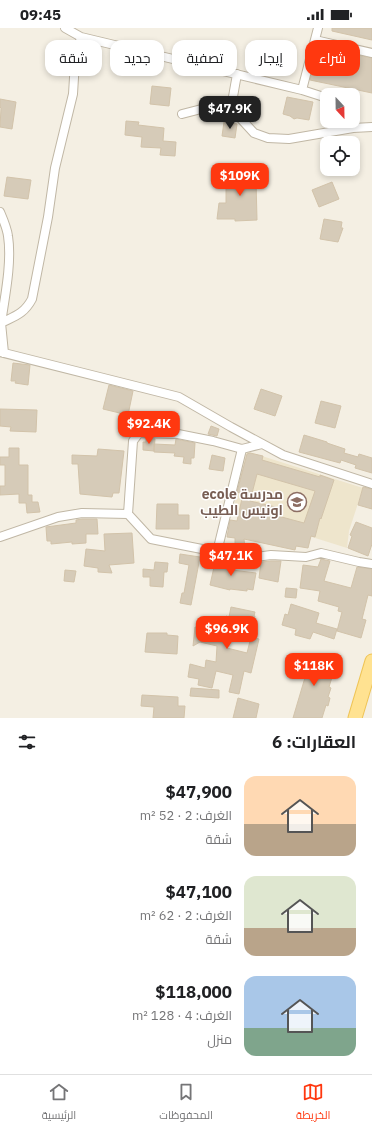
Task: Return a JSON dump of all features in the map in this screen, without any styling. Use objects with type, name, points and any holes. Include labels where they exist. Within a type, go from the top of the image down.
[{"type":"main road","points":[[355,718],[372,661]]},
{"type":"street","points":[[65,28],[81,38],[172,59]]},
{"type":"street","points":[[315,40],[318,28]]},
{"type":"street","points":[[1,323],[23,312],[28,307],[32,299],[48,217],[54,168],[73,94],[75,61],[81,38]]},
{"type":"street","points":[[360,50],[372,53]]},
{"type":"street","points":[[237,74],[320,96]]},
{"type":"street","points":[[231,108],[237,76]]},
{"type":"street","points":[[302,90],[306,76]]},
{"type":"street","points":[[182,114],[213,106],[231,108],[254,133],[268,138],[289,139],[334,128]]},
{"type":"street","points":[[360,125],[372,127]]},
{"type":"street","points":[[0,212],[8,234],[9,244],[7,284],[1,323],[2,352],[179,397],[283,455],[372,484]]},
{"type":"street","points":[[262,444],[242,449],[178,434],[139,433],[133,440],[128,514],[150,539],[217,552],[234,560],[271,555],[306,557],[321,553],[372,564]]},
{"type":"street","points":[[217,552],[242,449]]},
{"type":"street","points":[[0,537],[58,517],[82,513],[128,514]]},
{"type":"shaded area","name":"ecole مدرسة اونيس الطيب","points":[[246,451],[363,488],[349,531],[347,548],[233,512],[237,492],[234,491]]},
{"type":"building","points":[[332,28],[372,28],[372,40],[332,31]]},
{"type":"building","points":[[360,56],[372,58],[372,93],[360,90],[360,88],[348,88],[310,80],[311,76],[360,76]]},
{"type":"building","points":[[152,86],[171,88],[169,106],[150,104]]},
{"type":"building","points":[[287,97],[313,102],[309,120],[294,119],[283,114]]},
{"type":"building","points":[[0,99],[16,102],[12,129],[0,127]]},
{"type":"building","points":[[126,121],[139,122],[138,125],[164,128],[163,141],[176,142],[175,156],[160,155],[161,148],[141,147],[142,137],[125,135]]},
{"type":"building","points":[[224,122],[237,124],[235,138],[222,136]]},
{"type":"building","points":[[261,172],[261,180],[256,180],[257,220],[235,221],[235,219],[217,219],[219,203],[226,203],[226,175],[233,173]]},
{"type":"building","points":[[7,177],[31,180],[28,199],[4,196]]},
{"type":"building","points":[[332,182],[339,199],[319,207],[312,190]]},
{"type":"building","points":[[324,219],[342,222],[341,228],[343,228],[338,242],[320,239]]},
{"type":"building","points":[[13,363],[30,365],[28,385],[11,381]]},
{"type":"building","points":[[109,385],[133,391],[128,415],[103,409]]},
{"type":"building","points":[[261,389],[282,396],[275,416],[254,409]]},
{"type":"building","points":[[321,401],[341,406],[335,428],[315,423]]},
{"type":"building","points":[[0,409],[37,410],[36,432],[10,431],[11,427],[0,426]]},
{"type":"building","points":[[211,426],[219,429],[217,436],[208,434]]},
{"type":"building","points":[[304,435],[345,449],[344,453],[358,457],[359,454],[372,458],[372,473],[355,468],[356,465],[341,460],[340,463],[299,452]]},
{"type":"building","points":[[146,439],[155,439],[154,451],[143,450],[143,442],[146,442]]},
{"type":"building","points":[[176,439],[195,443],[194,458],[191,458],[191,464],[183,463],[184,457],[174,456],[175,453],[154,452],[154,444],[175,445]]},
{"type":"building","points":[[9,448],[19,448],[19,465],[28,465],[28,495],[32,495],[32,502],[38,502],[40,512],[27,513],[26,503],[19,503],[19,494],[0,495],[0,486],[5,486],[5,465],[0,465],[0,457],[9,457]]},
{"type":"building","points":[[98,449],[124,451],[119,493],[113,493],[112,497],[80,494],[78,464],[72,464],[72,455],[97,456]]},
{"type":"building","points":[[250,453],[263,456],[262,460],[334,480],[321,519],[320,518],[315,537],[311,536],[308,548],[296,546],[295,550],[244,539],[245,548],[235,548],[235,538],[227,537],[230,520],[237,521],[243,494],[237,492],[247,454]],"holes":[[[257,474],[315,491],[304,523],[278,516],[280,508],[250,501]]]},
{"type":"building","points":[[212,455],[225,458],[223,471],[209,469]]},
{"type":"building","points":[[363,487],[372,489],[372,509],[358,505]]},
{"type":"building","points":[[157,504],[178,504],[178,515],[189,515],[189,529],[156,529]]},
{"type":"building","points":[[97,519],[98,534],[86,534],[86,543],[72,544],[72,542],[51,544],[51,541],[47,541],[46,527],[76,523],[76,520]]},
{"type":"building","points":[[356,522],[372,528],[372,544],[368,556],[348,548],[352,536],[350,535]]},
{"type":"building","points":[[132,533],[134,563],[109,565],[112,573],[98,572],[98,568],[84,566],[86,549],[105,551],[104,534]]},
{"type":"building","points":[[180,554],[200,557],[191,605],[180,603],[182,593],[184,593],[189,565],[179,563]]},
{"type":"building","points":[[216,558],[233,565],[232,570],[256,573],[253,590],[230,590],[210,585]]},
{"type":"building","points":[[321,559],[330,561],[324,581],[351,588],[357,567],[372,569],[372,596],[368,595],[362,619],[366,620],[361,638],[337,631],[342,612],[338,611],[339,607],[318,601],[320,591],[300,588],[303,565],[318,567]]},
{"type":"building","points":[[281,561],[278,582],[259,578],[261,562]]},
{"type":"building","points":[[155,562],[168,563],[167,572],[164,572],[163,587],[150,586],[150,577],[143,577],[143,569],[154,570]]},
{"type":"building","points":[[65,570],[76,571],[74,582],[64,581]]},
{"type":"building","points":[[286,588],[297,589],[296,598],[285,597]]},
{"type":"building","points":[[291,604],[319,613],[316,623],[337,629],[334,639],[313,632],[310,639],[295,635],[296,629],[282,625],[285,614],[288,615]]},
{"type":"building","points":[[231,607],[255,612],[255,616],[251,636],[226,631],[228,632],[227,648],[247,653],[251,637],[259,639],[251,673],[244,671],[239,694],[229,692],[233,675],[216,671],[212,688],[198,685],[199,679],[188,677],[190,664],[205,668],[206,660],[216,662],[217,646],[200,642],[193,646],[195,627],[200,628],[201,625],[223,631],[226,616],[229,617]]},
{"type":"building","points":[[147,633],[167,633],[167,635],[178,636],[177,654],[145,652]]},
{"type":"building","points":[[291,654],[297,656],[319,657],[319,660],[336,664],[329,687],[331,688],[328,697],[330,698],[328,706],[326,705],[322,718],[293,718],[309,664],[288,663]]},
{"type":"building","points":[[191,688],[219,690],[219,698],[190,696]]},
{"type":"building","points":[[142,695],[178,697],[178,706],[185,706],[184,718],[153,718],[154,707],[141,706]]},
{"type":"building","points":[[238,698],[259,704],[256,718],[233,718]]},
{"type":"place","name":"ecole مدرسة اونيس الطيب","points":[[297,502]]}]
